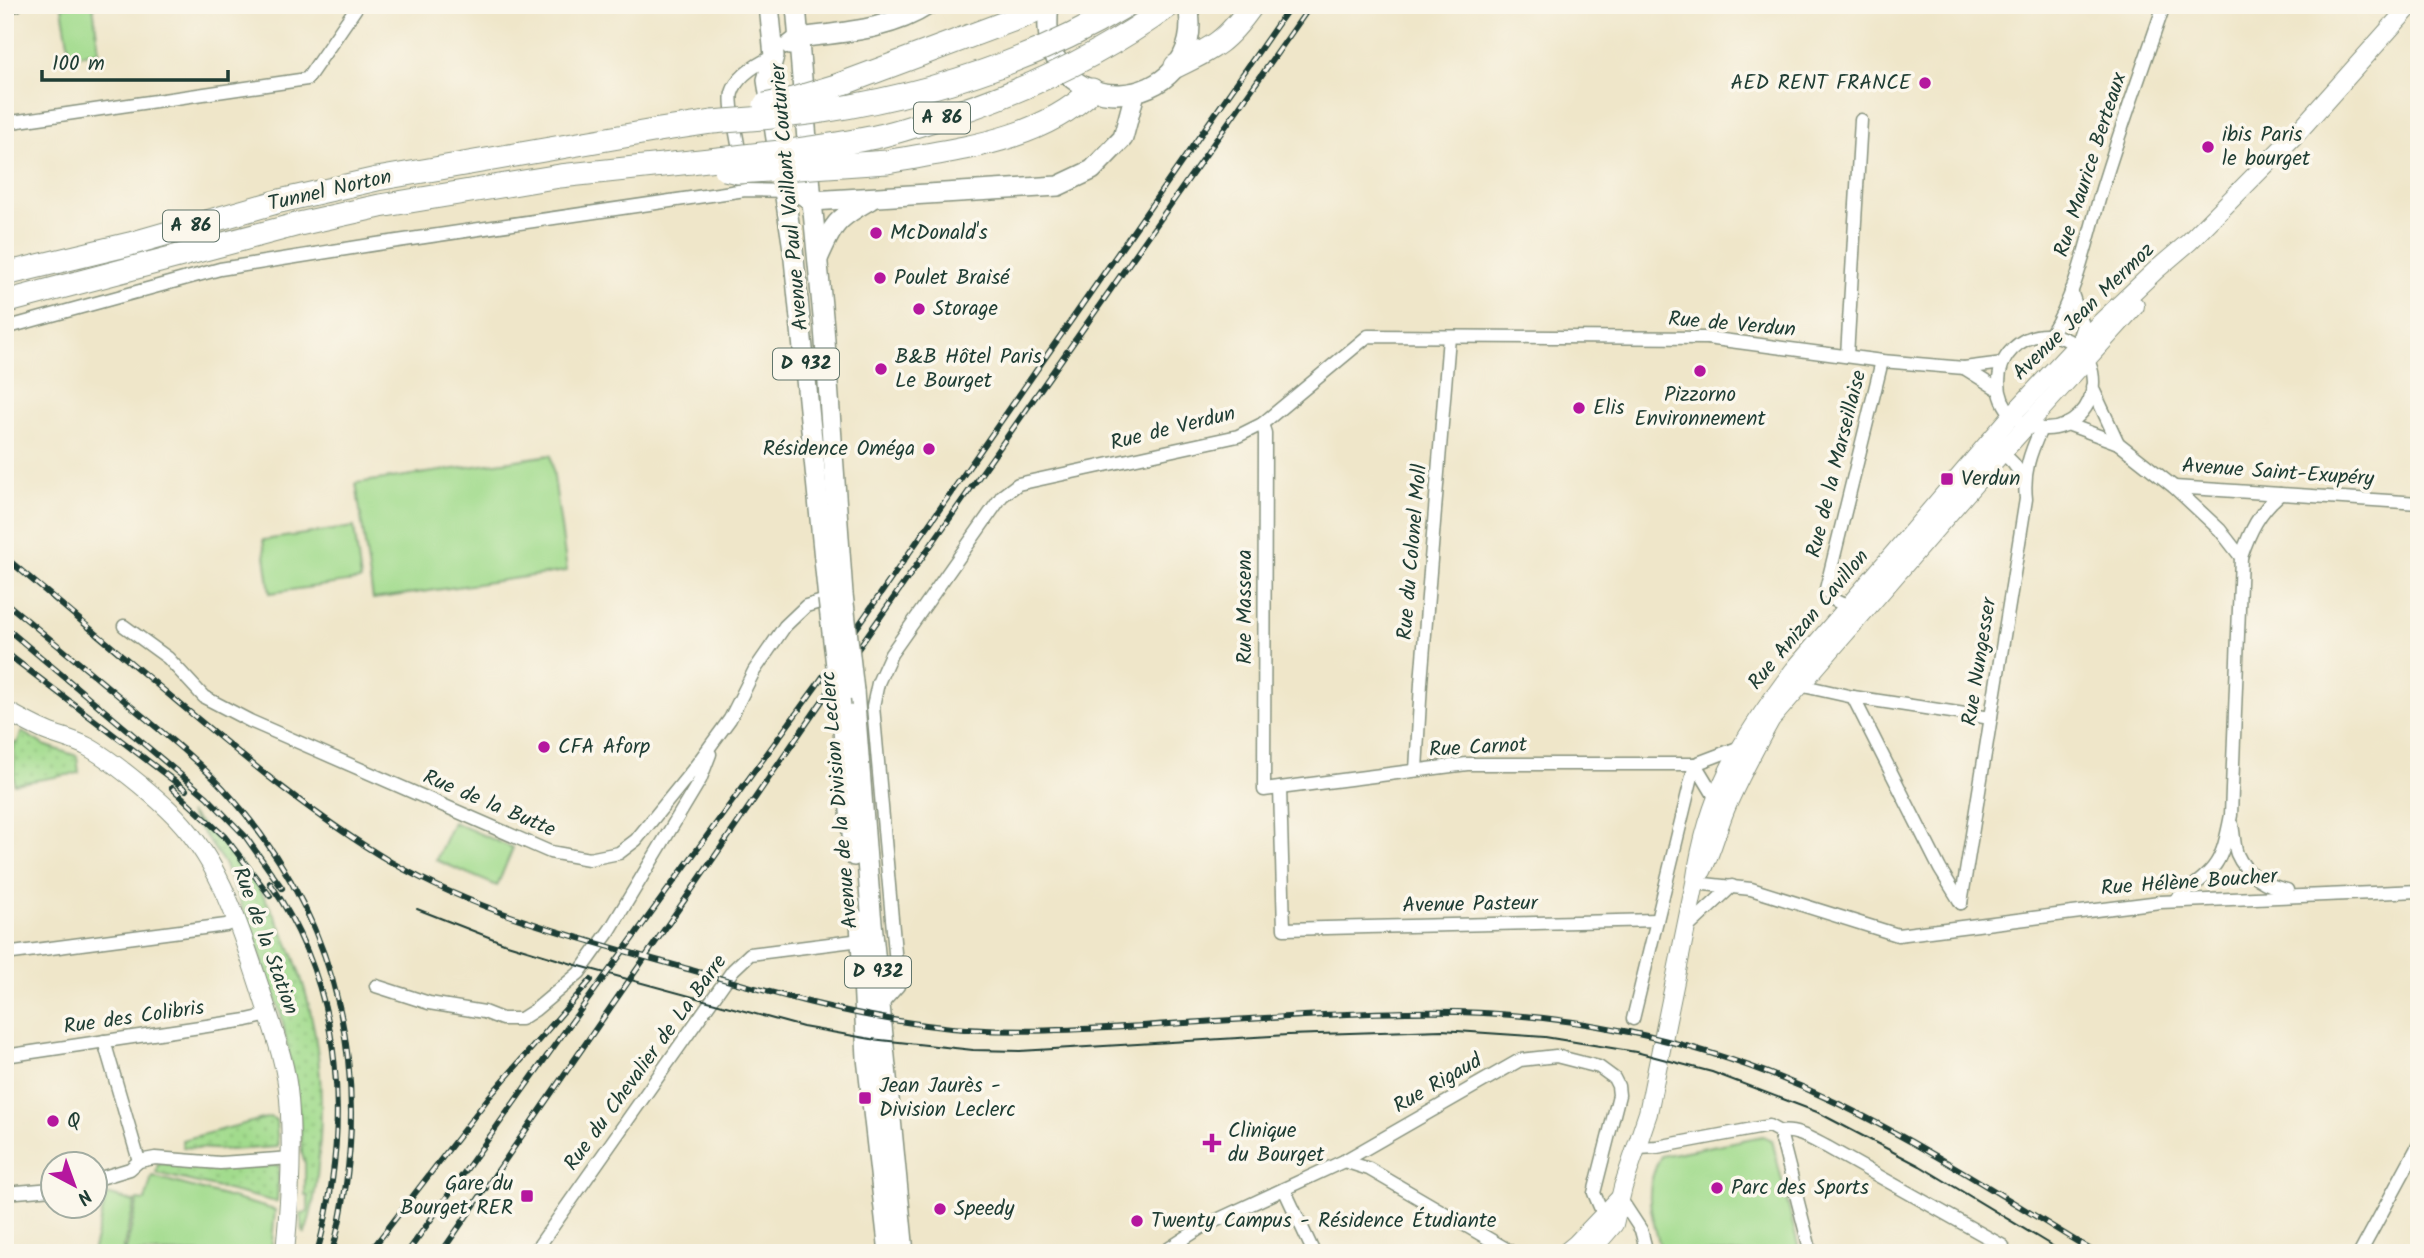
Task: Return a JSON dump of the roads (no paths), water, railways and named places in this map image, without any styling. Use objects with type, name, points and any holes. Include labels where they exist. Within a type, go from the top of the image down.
[{"type":"highway","points":[[712,122],[739,110],[793,99],[867,75],[1047,5]]},
{"type":"highway","name":"A 86","points":[[712,122],[820,112],[946,84],[1043,50],[1127,5]]},
{"type":"highway","name":"A 86","points":[[691,162],[860,140],[952,115],[1068,68],[1117,41],[1170,5]]},
{"type":"highway","points":[[1176,66],[1215,47],[1226,38],[1252,5]]},
{"type":"highway","points":[[691,162],[738,172],[887,162],[985,144],[1035,127],[1077,104],[1092,90]]},
{"type":"highway","name":"Tunnel Norton","points":[[5,274],[130,244],[280,201],[377,179],[712,122]]},
{"type":"highway","name":"Tunnel Norton","points":[[5,302],[299,224],[380,206],[560,176],[691,162]]},
{"type":"main road","name":"Avenue Paul Vaillant Couturier","points":[[769,5],[774,56],[767,80],[775,130],[817,260],[836,597]]},
{"type":"main road","name":"Avenue Paul Vaillant Couturier","points":[[796,5],[799,38],[797,194],[804,345],[836,597]]},
{"type":"main road","points":[[774,56],[799,38],[867,29],[903,19],[928,5]]},
{"type":"main road","points":[[1047,5],[1049,45],[1059,64],[1073,80],[1106,94],[1135,93],[1150,88],[1176,66],[1186,48],[1190,28],[1188,5]]},
{"type":"main road","name":"Avenue Jean Mermoz","points":[[2026,423],[2081,353],[2155,271],[2189,242],[2303,126],[2411,5]]},
{"type":"main road","points":[[797,194],[874,198],[1058,186],[1092,170],[1123,138],[1135,93]]},
{"type":"main road","points":[[817,260],[831,228],[843,215],[874,198]]},
{"type":"main road","name":"Rue Anizan Cavillon","points":[[1695,883],[1711,853],[1727,805],[1752,752],[1772,719],[2026,423]]},
{"type":"main road","name":"Rue Anizan Cavillon","points":[[1589,1253],[1614,1224],[1648,1114],[1695,883],[1700,845],[1715,797],[1740,747],[1760,714],[1848,607],[2026,423]]},
{"type":"main road","name":"Avenue de la Division Leclerc","points":[[836,597],[854,691],[885,1068],[904,1253]]},
{"type":"main road","name":"Avenue de la Division Leclerc","points":[[836,597],[841,707],[861,940],[867,1058],[889,1253]]},
{"type":"main road","name":"Rue de la Station","points":[[5,710],[47,732],[87,747],[167,808],[190,832],[209,858],[237,920],[282,1054],[289,1097],[291,1158],[285,1253]]},
{"type":"main road","name":"Rue Anizan Cavillon","points":[[1565,1253],[1620,1198]]},
{"type":"street","points":[[5,7],[17,5]]},
{"type":"street","points":[[5,123],[307,79],[358,5]]},
{"type":"street","name":"Rue Maurice Berteaux","points":[[2050,335],[2071,291],[2164,5]]},
{"type":"street","points":[[745,190],[732,94],[741,78],[774,56]]},
{"type":"street","points":[[1847,356],[1861,120]]},
{"type":"street","points":[[5,328],[220,269],[745,190],[797,194]]},
{"type":"street","points":[[2071,291],[2083,326],[2081,353]]},
{"type":"street","points":[[2050,335],[2064,339],[2081,353],[2092,373],[2092,387],[2088,402],[2080,414],[2067,424],[2054,428],[2026,423],[2004,404],[1999,390],[1999,376],[2011,351],[2022,342],[2036,336],[2050,335]]},
{"type":"street","name":"Rue de Verdun","points":[[881,1005],[898,986],[873,706],[878,682],[891,654],[1002,496],[1018,484],[1238,436],[1262,424],[1368,336],[1707,338],[1882,361],[1964,368],[2003,363]]},
{"type":"street","name":"Rue du Colonel Moll","points":[[1416,770],[1449,337]]},
{"type":"street","name":"Rue de la Marseillaise","points":[[1848,607],[1834,600],[1826,589],[1882,361]]},
{"type":"street","name":"Rue de Verdun","points":[[1964,368],[1999,390]]},
{"type":"street","points":[[2092,387],[2118,443]]},
{"type":"street","name":"Rue Nungesser","points":[[1853,697],[1940,869],[1961,904],[2026,499],[2024,478],[2031,450],[2026,423]]},
{"type":"street","name":"Rue Massena","points":[[1262,424],[1265,433],[1264,790]]},
{"type":"street","name":"Avenue Saint-Exupéry","points":[[2067,424],[2118,443],[2174,487],[2419,503]]},
{"type":"street","points":[[2003,453],[2024,478]]},
{"type":"street","points":[[2174,487],[2220,530],[2241,557]]},
{"type":"street","points":[[2174,901],[2216,867],[2224,849],[2231,815],[2241,557],[2254,523],[2267,505],[2280,494]]},
{"type":"street","name":"Rue de la Butte","points":[[124,626],[168,658],[204,697],[288,738],[550,852],[589,859],[618,853],[636,840],[730,719],[754,671],[785,626],[806,607],[836,597]]},
{"type":"street","points":[[1799,685],[1853,697],[1991,718]]},
{"type":"street","points":[[376,986],[429,1003],[484,1012],[502,1019],[520,1019],[535,1010],[579,973],[610,930],[700,780],[716,739]]},
{"type":"street","points":[[1695,764],[1740,747]]},
{"type":"street","name":"Rue Carnot","points":[[1264,790],[1467,764],[1695,764]]},
{"type":"street","points":[[1695,764],[1715,797]]},
{"type":"street","points":[[1633,1019],[1695,764]]},
{"type":"street","name":"Avenue Pasteur","points":[[1280,788],[1284,929],[1657,920]]},
{"type":"street","points":[[2231,815],[2237,855],[2253,875],[2269,886],[2308,894]]},
{"type":"street","name":"Rue Hélène Boucher","points":[[1695,883],[1751,889],[1898,935],[2174,901],[2419,891]]},
{"type":"street","points":[[1684,930],[1732,886]]},
{"type":"street","points":[[5,954],[226,925],[237,920]]},
{"type":"street","name":"Rue du Chevalier de La Barre","points":[[534,1253],[733,970],[750,954],[861,940]]},
{"type":"street","name":"Rue des Colibris","points":[[5,1056],[268,1015]]},
{"type":"street","points":[[104,1041],[139,1161]]},
{"type":"street","name":"Rue Rigaud","points":[[1162,1253],[1202,1227],[1344,1161],[1520,1060],[1556,1056],[1599,1067],[1614,1078],[1618,1086],[1619,1095],[1594,1193],[1603,1214]]},
{"type":"street","points":[[1638,1147],[1657,1147],[1769,1126],[1780,1132],[1798,1133],[2003,1246]]},
{"type":"street","points":[[1780,1132],[1811,1253]]},
{"type":"street","points":[[2360,1253],[2419,1144]]},
{"type":"street","points":[[108,1176],[130,1169],[139,1161],[155,1158],[220,1163],[291,1158]]},
{"type":"street","points":[[1344,1161],[1369,1170],[1513,1253]]},
{"type":"street","points":[[1284,1189],[1314,1253]]},
{"type":"street","points":[[5,1193],[38,1190]]},
{"type":"street","points":[[1620,1198],[1641,1230],[1647,1253]]},
{"type":"tram line","points":[[417,909],[504,943],[576,965],[803,1027],[871,1039],[973,1050],[1020,1051],[1288,1035],[1442,1030],[1545,1037],[1636,1052],[1712,1072],[1817,1112],[1920,1166],[2064,1253]]},
{"type":"railway","points":[[407,1253],[817,685],[1291,5]]},
{"type":"railway","points":[[441,1253],[869,633],[1311,5]]},
{"type":"railway","points":[[5,557],[231,746],[282,787],[363,845],[425,880],[533,924],[802,1000],[864,1015],[953,1028],[1061,1030],[1340,1014],[1462,1012],[1518,1015],[1628,1032],[1735,1061],[1839,1104],[1937,1157],[2096,1253]]},
{"type":"railway","points":[[5,602],[167,736],[212,777],[264,838],[297,892],[322,948],[339,1006],[349,1066],[351,1127],[345,1190],[332,1253]]},
{"type":"railway","points":[[5,627],[207,797],[245,836],[282,888]]},
{"type":"railway","points":[[5,652],[186,790]]},
{"type":"railway","points":[[172,788],[225,837],[270,896]]},
{"type":"railway","points":[[270,883],[295,925],[314,969],[327,1015],[334,1062],[337,1110],[335,1158],[317,1253]]},
{"type":"railway","points":[[369,1253],[489,1097],[591,980]]},
{"type":"place","name":"AED RENT FRANCE","points":[[1925,83]]},
{"type":"place","name":"ibis Paris le bourget","points":[[2208,147]]},
{"type":"place","name":"McDonald's","points":[[876,233]]},
{"type":"place","name":"Poulet Braisé","points":[[880,278]]},
{"type":"place","name":"Storage","points":[[919,309]]},
{"type":"place","name":"B&B Hôtel Paris Le Bourget","points":[[881,369]]},
{"type":"place","name":"Pizzorno Environnement","points":[[1700,371]]},
{"type":"place","name":"Elis","points":[[1579,408]]},
{"type":"place","name":"Résidence Oméga","points":[[929,449]]},
{"type":"place","name":"Verdun","points":[[1947,479]]},
{"type":"place","name":"CFA Aforp","points":[[544,747]]},
{"type":"place","name":"Jean Jaurès - Division Leclerc","points":[[865,1098]]},
{"type":"place","name":"Q","points":[[53,1121]]},
{"type":"place","name":"Clinique du Bourget","points":[[1212,1143]]},
{"type":"place","name":"Parc des Sports","points":[[1717,1188]]},
{"type":"place","name":"Gare du Bourget RER","points":[[527,1196]]},
{"type":"place","name":"Speedy","points":[[940,1209]]},
{"type":"place","name":"Twenty Campus - Résidence Étudiante","points":[[1137,1221]]}]
